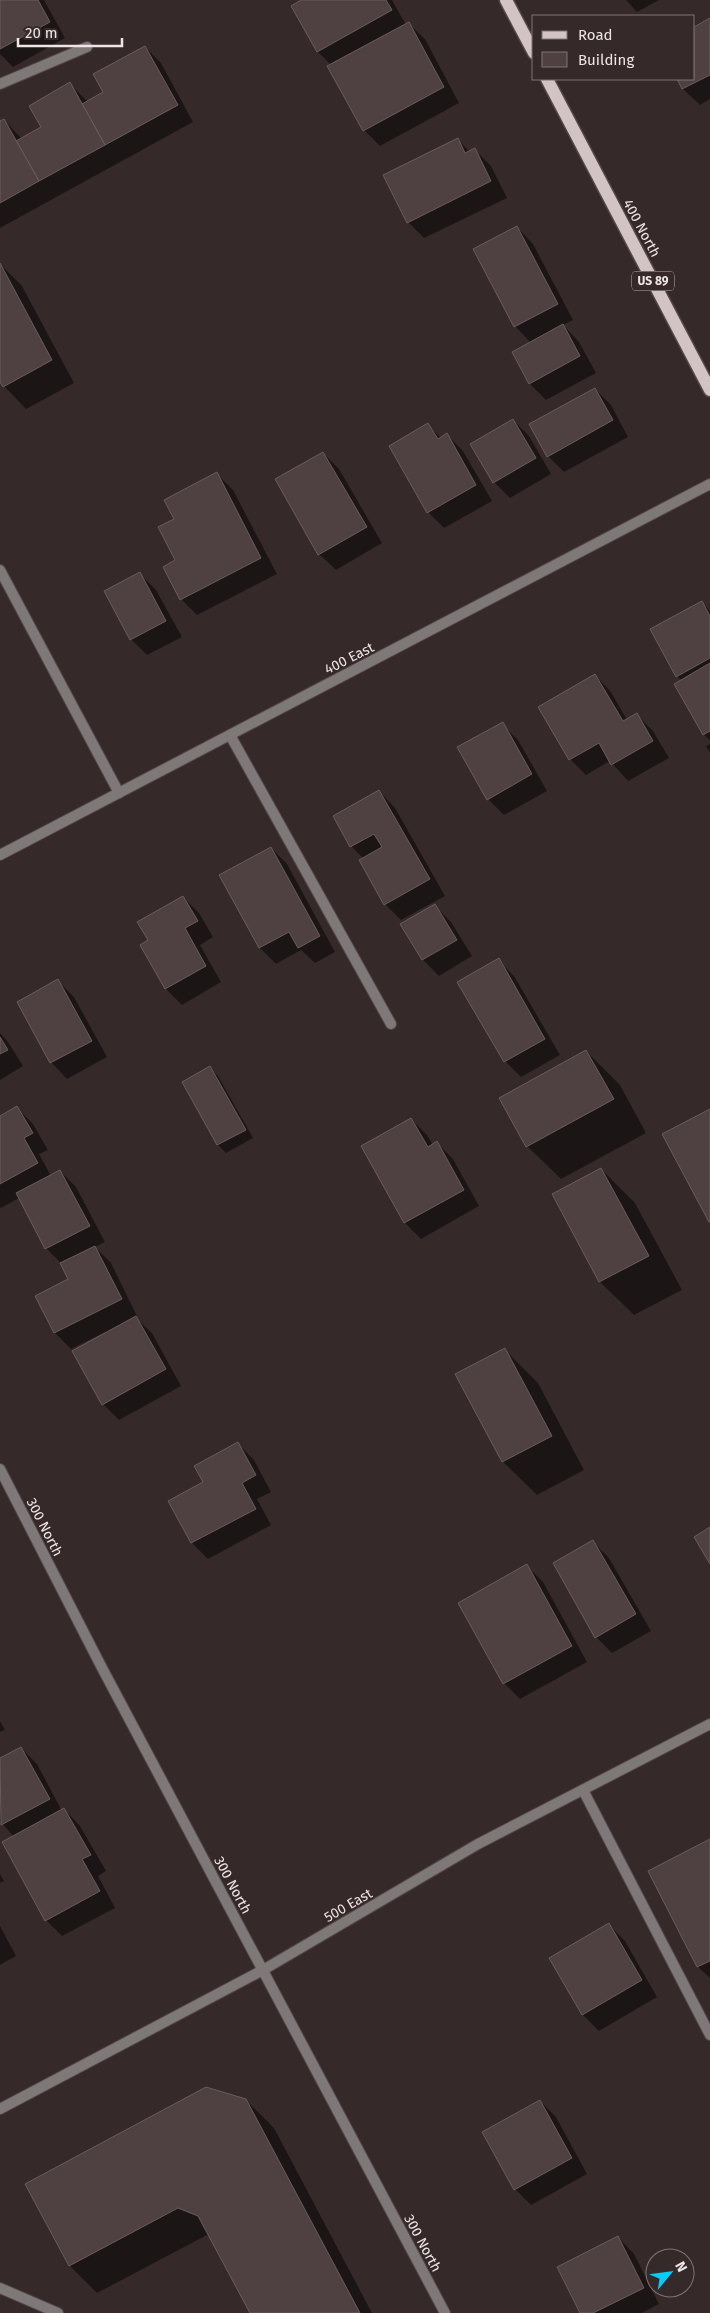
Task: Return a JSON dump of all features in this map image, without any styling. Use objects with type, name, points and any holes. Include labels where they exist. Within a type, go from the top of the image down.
[{"type":"main road","points":[[506,0],[532,49]]},
{"type":"main road","name":"400 North","points":[[548,80],[710,390]]},
{"type":"street","points":[[0,84],[87,47]]},
{"type":"street","name":"400 East","points":[[0,855],[710,484]]},
{"type":"street","points":[[0,570],[119,793]]},
{"type":"street","points":[[230,735],[391,1024]]},
{"type":"street","name":"300 North","points":[[0,1469],[101,1666],[446,2313]]},
{"type":"street","name":"500 East","points":[[0,2110],[263,1970],[478,1844],[710,1724]]},
{"type":"street","points":[[583,1790],[710,2035]]},
{"type":"street","points":[[0,2288],[58,2313]]},
{"type":"building","points":[[0,0],[38,0],[50,22],[0,49]]},
{"type":"building","points":[[301,0],[386,0],[392,10],[317,52],[291,6]]},
{"type":"building","points":[[710,18],[710,75],[682,89],[678,80],[695,80],[695,26]]},
{"type":"building","points":[[409,22],[444,87],[363,131],[327,66]]},
{"type":"building","points":[[145,46],[178,105],[105,145],[82,104],[103,92],[93,74]]},
{"type":"building","points":[[70,82],[105,145],[39,181],[16,141],[41,127],[29,106]]},
{"type":"building","points":[[4,119],[39,181],[0,203],[0,121]]},
{"type":"building","points":[[458,138],[465,153],[475,148],[491,181],[407,223],[383,175]]},
{"type":"building","points":[[517,226],[558,304],[514,327],[473,249]]},
{"type":"building","points":[[0,263],[52,360],[3,387],[0,382]]},
{"type":"building","points":[[563,324],[580,356],[529,384],[512,352]]},
{"type":"building","points":[[595,388],[613,420],[547,457],[529,424]]},
{"type":"building","points":[[513,419],[536,458],[493,483],[470,444]]},
{"type":"building","points":[[428,423],[438,439],[447,433],[476,485],[427,513],[389,446]]},
{"type":"building","points":[[323,452],[367,527],[318,555],[275,479]]},
{"type":"building","points":[[217,472],[261,558],[180,600],[163,567],[175,560],[158,527],[174,519],[164,500]]},
{"type":"building","points":[[140,572],[166,621],[130,640],[104,591]]},
{"type":"building","points":[[702,601],[710,616],[710,658],[676,677],[650,629]]},
{"type":"building","points":[[710,663],[710,731],[703,735],[674,684]]},
{"type":"building","points":[[595,674],[623,721],[637,713],[653,741],[611,765],[599,743],[569,760],[538,707]]},
{"type":"building","points":[[503,722],[532,774],[487,800],[457,747]]},
{"type":"building","points":[[379,790],[430,879],[384,905],[359,860],[382,847],[374,834],[350,847],[333,816]]},
{"type":"building","points":[[271,847],[320,936],[298,948],[289,932],[259,948],[219,875]]},
{"type":"building","points":[[183,896],[198,921],[185,928],[206,966],[165,989],[140,945],[148,940],[137,922]]},
{"type":"building","points":[[435,904],[457,940],[422,960],[400,924]]},
{"type":"building","points":[[499,958],[545,1039],[504,1062],[457,982]]},
{"type":"building","points":[[58,979],[92,1041],[50,1063],[17,1002]]},
{"type":"building","points":[[0,1037],[8,1050],[0,1054]]},
{"type":"building","points":[[586,1050],[614,1099],[526,1147],[499,1098]]},
{"type":"building","points":[[210,1066],[246,1130],[217,1145],[182,1082]]},
{"type":"building","points":[[17,1106],[33,1133],[24,1138],[38,1163],[0,1184],[0,1116]]},
{"type":"building","points":[[710,1109],[710,1222],[709,1222],[662,1134]]},
{"type":"building","points":[[411,1118],[428,1147],[437,1141],[464,1190],[404,1223],[361,1146]]},
{"type":"building","points":[[601,1168],[649,1256],[599,1282],[552,1194]]},
{"type":"building","points":[[60,1170],[90,1226],[45,1249],[16,1193]]},
{"type":"building","points":[[95,1246],[122,1299],[54,1333],[35,1296],[68,1279],[60,1263]]},
{"type":"building","points":[[136,1316],[166,1369],[102,1405],[72,1351]]},
{"type":"building","points":[[505,1348],[552,1436],[502,1462],[455,1374]]},
{"type":"building","points":[[238,1442],[256,1475],[242,1483],[256,1509],[191,1543],[168,1501],[203,1482],[194,1466]]},
{"type":"building","points":[[710,1527],[710,1564],[694,1537]]},
{"type":"building","points":[[593,1540],[636,1614],[595,1638],[553,1563]]},
{"type":"building","points":[[527,1564],[572,1646],[503,1684],[458,1603]]},
{"type":"building","points":[[21,1747],[50,1799],[1,1825],[0,1758]]},
{"type":"building","points":[[64,1808],[91,1855],[82,1859],[100,1891],[45,1921],[2,1842]]},
{"type":"building","points":[[710,1839],[710,1961],[697,1967],[648,1871]]},
{"type":"building","points":[[609,1923],[642,1980],[582,2015],[549,1958]]},
{"type":"building","points":[[206,2087],[246,2099],[360,2313],[250,2313],[198,2216],[178,2208],[69,2266],[25,2184]]},
{"type":"building","points":[[540,2100],[572,2158],[514,2190],[482,2132]]},
{"type":"building","points":[[618,2236],[644,2288],[593,2313],[580,2313],[557,2267]]}]
